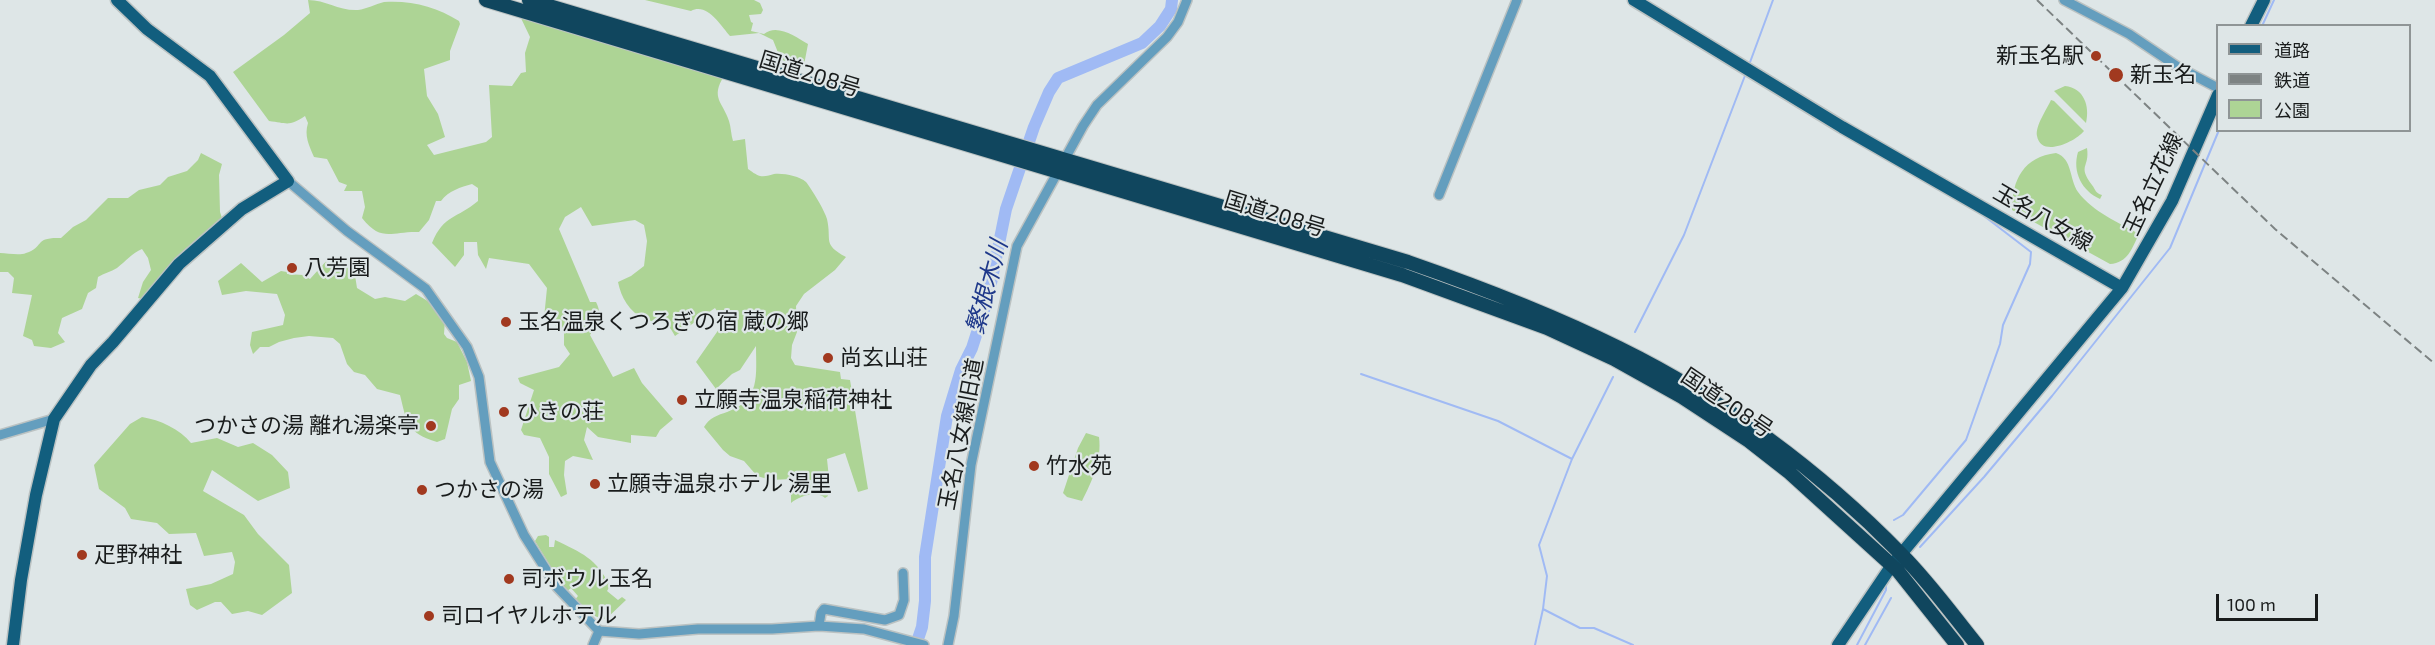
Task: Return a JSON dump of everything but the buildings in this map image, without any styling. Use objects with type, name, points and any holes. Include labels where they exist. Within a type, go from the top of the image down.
[{"type":"highway","name":"国道208号","points":[[486,0],[1057,164],[1408,261],[1502,295],[1620,348],[1689,386],[1756,430],[1828,485],[1902,555],[1977,645]]},
{"type":"highway","name":"国道208号","points":[[529,0],[1012,151]]},
{"type":"highway","name":"国道208号","points":[[1057,164],[1402,275],[1547,328],[1614,359],[1682,397],[1749,441],[1790,473],[1892,565],[1933,612],[1957,645]]},
{"type":"main road","points":[[13,645],[34,505],[54,419],[85,371],[179,264],[242,209],[288,181],[210,76],[147,29],[117,0]]},
{"type":"main road","name":"玉名八女線","points":[[1634,0],[1842,127],[2122,288]]},
{"type":"main road","points":[[2252,24],[2264,0]]},
{"type":"main road","name":"玉名立花線","points":[[2122,288],[2172,201],[2216,97]]},
{"type":"main road","points":[[1838,645],[1892,565],[2122,288]]},
{"type":"street","name":"玉名八女線旧道","points":[[948,645],[954,616],[971,465],[1017,246],[1057,164],[1097,105],[1167,37],[1178,22],[1187,0]]},
{"type":"street","points":[[1439,195],[1517,0]]},
{"type":"street","points":[[2064,0],[2129,34],[2178,67],[2216,87]]},
{"type":"street","points":[[288,181],[347,231],[426,289],[467,347],[479,377],[490,462],[524,535],[557,587],[599,631],[639,634],[698,629],[772,629],[819,626],[864,629],[924,645]]},
{"type":"street","points":[[0,435],[54,419]]},
{"type":"street","points":[[819,626],[824,609],[885,620],[899,615],[904,600],[903,573]]},
{"type":"street","points":[[593,645],[599,631]]},
{"type":"green space","points":[[308,0],[351,10],[384,2],[414,3],[433,8],[459,21],[460,24],[450,51],[450,60],[424,69],[427,96],[438,114],[445,137],[427,145],[434,155],[486,142],[492,137],[489,85],[512,86],[521,73],[526,72],[525,53],[530,37],[519,14],[724,76],[718,90],[719,100],[729,121],[733,141],[745,139],[748,169],[760,176],[787,175],[806,182],[826,215],[831,245],[838,253],[846,257],[835,270],[804,294],[796,306],[797,332],[792,345],[791,358],[795,365],[840,372],[841,379],[850,380],[868,489],[858,492],[845,453],[827,459],[830,488],[827,489],[828,496],[825,498],[817,494],[808,495],[791,503],[791,479],[771,480],[757,476],[744,461],[730,456],[723,450],[704,427],[714,417],[746,401],[756,376],[756,346],[740,370],[732,374],[716,389],[696,362],[724,322],[715,308],[675,336],[665,323],[650,321],[639,316],[630,308],[621,293],[618,282],[644,266],[647,241],[644,225],[635,220],[592,226],[581,207],[565,217],[559,229],[590,302],[596,302],[598,307],[599,319],[590,335],[613,377],[634,368],[642,383],[673,419],[660,430],[656,437],[631,435],[631,443],[598,437],[587,427],[584,440],[593,460],[573,456],[565,461],[564,475],[567,494],[561,497],[549,474],[549,457],[540,438],[524,435],[521,430],[534,390],[520,383],[518,378],[559,367],[570,354],[564,345],[564,331],[544,318],[547,288],[529,264],[489,258],[486,269],[478,255],[477,242],[464,242],[464,255],[455,267],[432,243],[446,222],[478,201],[478,188],[472,184],[468,185],[451,192],[441,201],[436,201],[429,220],[419,232],[388,234],[375,231],[362,218],[365,207],[362,191],[344,191],[347,185],[339,182],[327,159],[314,157],[308,140],[308,123],[305,116],[291,123],[269,121],[233,72],[310,13]]},
{"type":"green space","points":[[645,0],[754,0],[760,3],[763,10],[761,14],[749,15],[753,23],[751,31],[764,34],[780,30],[808,44],[804,65],[781,60],[773,40],[759,33],[730,36],[708,12],[697,9],[691,11]]},
{"type":"green space","points":[[2065,86],[2077,90],[2084,99],[2087,110],[2086,123],[2054,91]]},
{"type":"green space","points":[[2051,100],[2084,131],[2073,140],[2051,147],[2040,143],[2037,132]]},
{"type":"green space","points":[[2087,148],[2085,174],[2096,191],[2102,195],[2100,199],[2084,186],[2076,167],[2078,152]]},
{"type":"green space","points":[[201,153],[222,164],[219,175],[222,218],[183,251],[142,299],[138,298],[143,282],[151,270],[148,258],[142,249],[117,268],[98,277],[96,288],[88,293],[82,309],[62,318],[58,333],[65,342],[51,348],[34,346],[32,340],[23,336],[32,295],[12,293],[14,278],[8,272],[0,272],[0,253],[23,254],[32,251],[46,239],[61,238],[73,227],[86,220],[108,198],[128,198],[139,190],[160,185],[168,177],[187,171],[198,160]]},
{"type":"green space","points":[[2056,153],[2065,160],[2075,187],[2084,199],[2106,216],[2139,234],[2129,254],[2121,261],[2110,264],[2012,210],[2014,189],[2022,171],[2036,159]]},
{"type":"green space","points":[[329,258],[354,269],[357,288],[375,299],[385,297],[405,301],[416,294],[431,303],[445,320],[444,334],[447,338],[457,342],[467,362],[471,381],[459,385],[459,399],[452,409],[445,439],[437,442],[414,431],[407,420],[400,395],[377,389],[365,375],[354,372],[347,364],[340,344],[333,338],[309,336],[294,338],[269,347],[260,347],[253,354],[250,345],[252,332],[283,325],[285,315],[277,294],[246,291],[222,295],[218,281],[241,263],[262,282],[281,271],[287,274],[303,275],[310,279]]},
{"type":"green space","points":[[142,417],[169,426],[191,443],[217,438],[238,447],[253,443],[272,455],[288,472],[290,488],[258,501],[212,470],[203,491],[244,515],[258,534],[289,565],[292,593],[262,615],[248,611],[232,614],[221,602],[215,602],[197,610],[190,605],[186,589],[211,584],[233,574],[235,562],[232,552],[204,556],[196,533],[169,534],[157,523],[131,519],[125,508],[99,489],[94,465],[130,424]]},
{"type":"green space","points":[[1086,433],[1099,437],[1100,446],[1095,470],[1082,501],[1067,497],[1063,493],[1078,448]]},
{"type":"green space","points":[[538,536],[549,537],[549,547],[554,547],[555,540],[587,557],[605,577],[610,586],[607,591],[618,600],[622,597],[626,600],[606,619],[593,615],[574,601],[578,596],[571,588],[566,592],[535,541]]},
{"type":"waterway","name":"繁根木川","points":[[916,645],[922,627],[925,601],[925,557],[947,416],[961,370],[972,348],[988,298],[1006,209],[1034,127],[1049,92],[1058,78],[1142,43],[1160,26],[1171,9],[1172,0]]},
{"type":"waterway","points":[[1749,65],[1773,0]]},
{"type":"waterway","points":[[2263,24],[2274,0]]},
{"type":"waterway","points":[[1635,332],[1684,235],[1746,73]]},
{"type":"waterway","points":[[1920,547],[1984,477],[2052,396],[2170,248],[2218,132]]},
{"type":"waterway","points":[[1894,520],[1903,515],[1966,440],[2000,344],[2003,325],[2030,264],[2031,252],[1984,216]]},
{"type":"waterway","points":[[1361,374],[1498,421],[1572,459]]},
{"type":"waterway","points":[[1535,645],[1547,576],[1539,545],[1572,459],[1613,377]]},
{"type":"waterway","points":[[1857,645],[1886,590],[1886,583]]},
{"type":"waterway","points":[[1865,645],[1891,598]]},
{"type":"waterway","points":[[1543,609],[1580,628],[1594,628],[1633,645]]},
{"type":"railway","points":[[2037,0],[2275,229],[2435,364]]},
{"type":"place","name":"新玉名駅","points":[[2096,56]]},
{"type":"place","name":"新玉名","points":[[2116,75]]},
{"type":"place","name":"八芳園","points":[[292,268]]},
{"type":"place","name":"玉名温泉くつろぎの宿 蔵の郷","points":[[506,322]]},
{"type":"place","name":"尚玄山荘","points":[[828,358]]},
{"type":"place","name":"立願寺温泉稲荷神社","points":[[682,400]]},
{"type":"place","name":"ひきの荘","points":[[504,412]]},
{"type":"place","name":"つかさの湯 離れ湯楽亭","points":[[431,426]]},
{"type":"place","name":"竹水苑","points":[[1034,466]]},
{"type":"place","name":"立願寺温泉ホテル 湯里","points":[[595,484]]},
{"type":"place","name":"つかさの湯","points":[[422,490]]},
{"type":"place","name":"疋野神社","points":[[82,555]]},
{"type":"place","name":"司ボウル玉名","points":[[509,579]]},
{"type":"place","name":"司ロイヤルホテル","points":[[429,616]]}]
